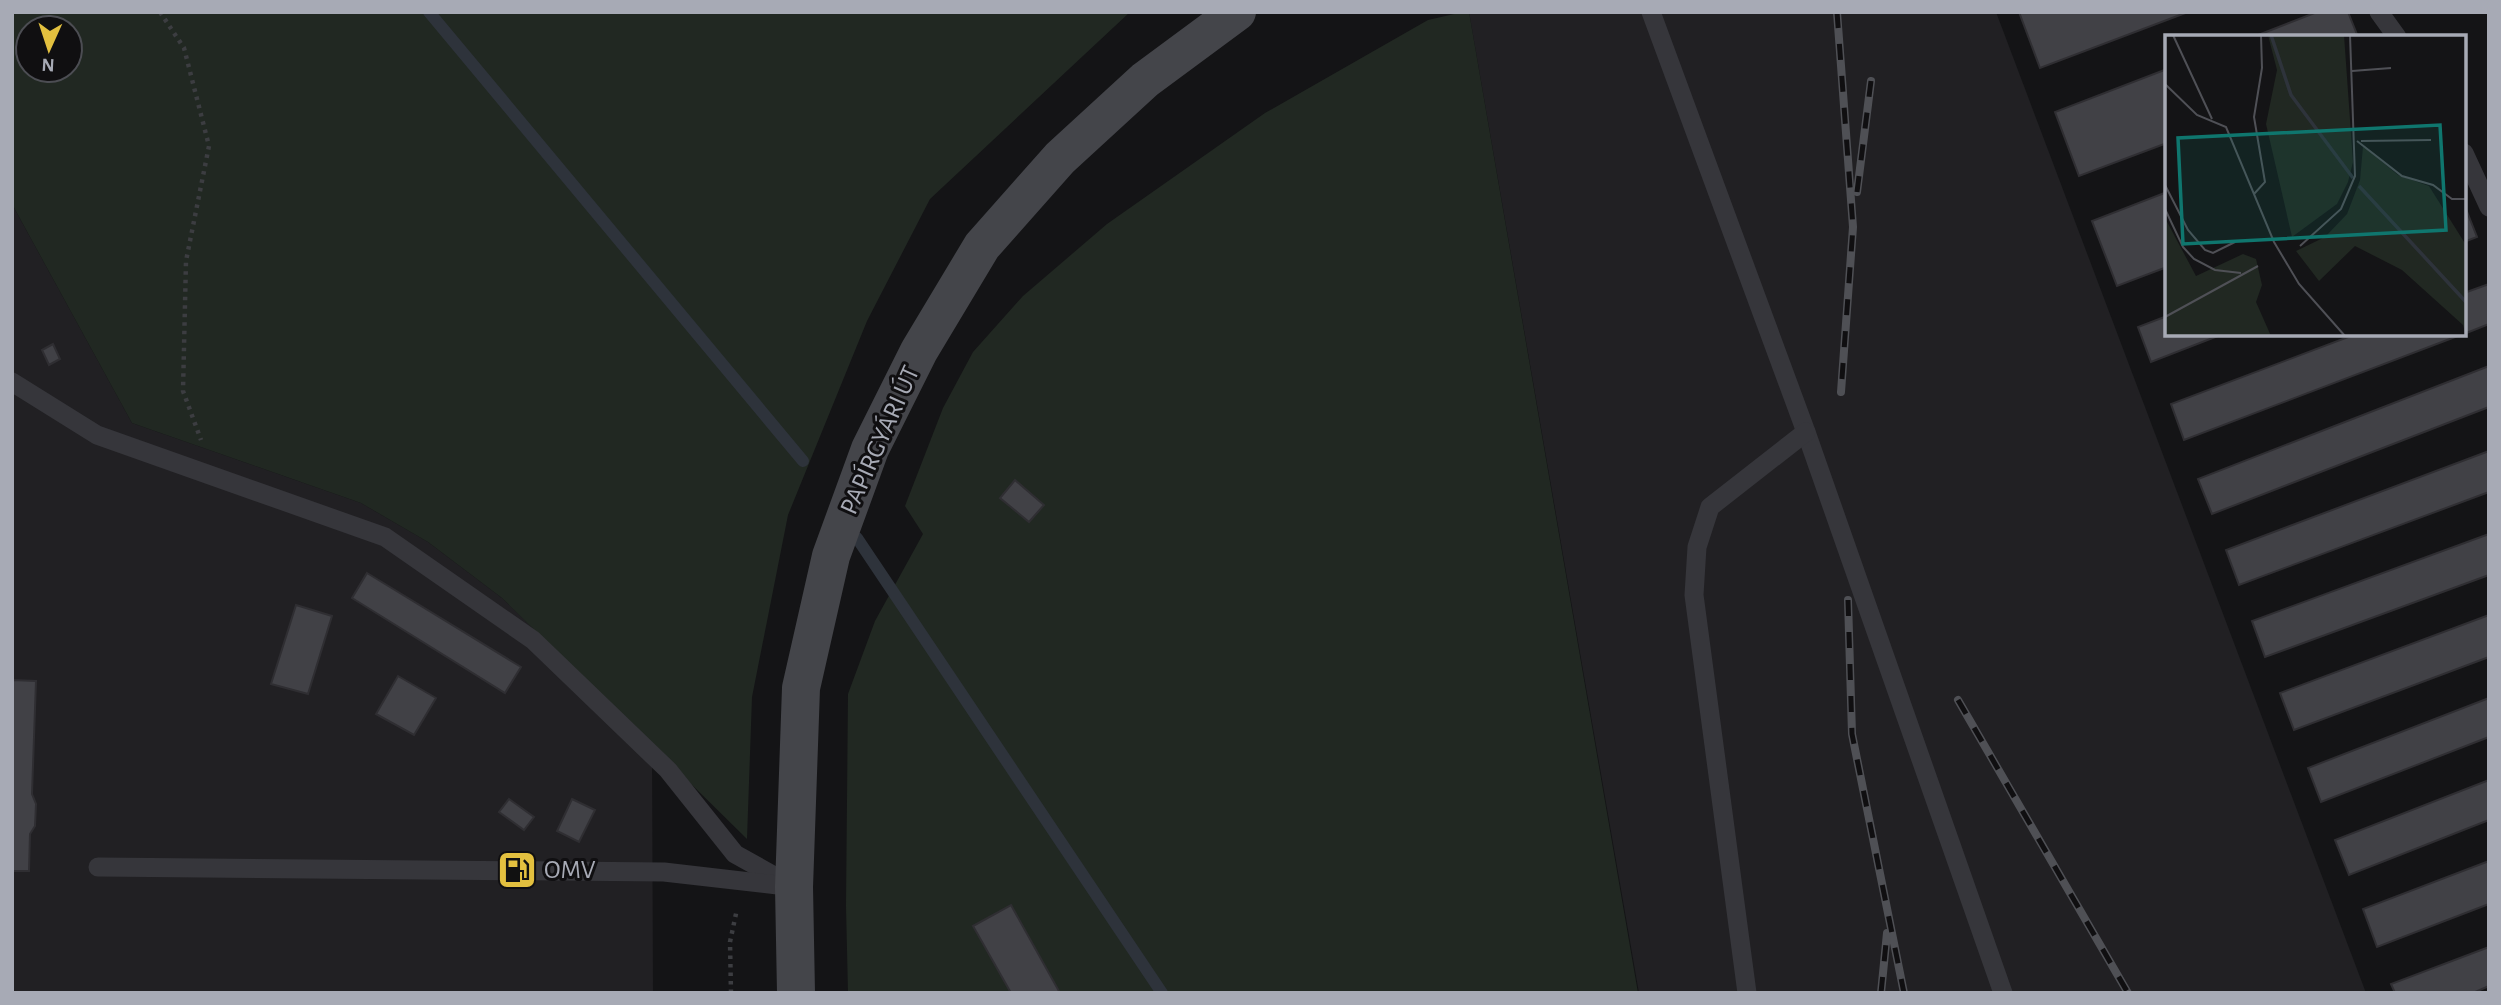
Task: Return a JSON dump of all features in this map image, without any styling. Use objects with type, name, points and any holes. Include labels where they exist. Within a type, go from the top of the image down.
[{"type":"street","name":"PAPÍRGYÁRI ÚT","points":[[796,993],[794,887],[801,688],[831,556],[870,449],[919,351],[982,246],[1060,158],[1145,80],[1237,12]]},
{"type":"lane","points":[[1651,12],[1806,432],[2003,993]]},
{"type":"lane","points":[[2379,12],[2396,35]]},
{"type":"lane","points":[[2466,157],[2489,206]]},
{"type":"lane","points":[[12,382],[97,435],[385,537],[533,640],[668,770],[735,853],[794,887]]},
{"type":"lane","points":[[1746,993],[1694,595],[1697,547],[1710,507],[1806,432]]},
{"type":"lane","points":[[98,867],[664,872],[794,887]]},
{"type":"path","points":[[160,12],[184,48],[209,146],[186,261],[183,391],[200,438],[224,480]]},
{"type":"path","points":[[731,993],[730,942],[739,902],[794,887]]},
{"type":"shaded area","points":[[12,12],[1130,12],[930,199],[867,321],[788,515],[752,697],[747,839],[502,598],[428,542],[361,503],[132,423],[12,204]]},
{"type":"shaded area","points":[[1469,12],[1996,12],[2366,993],[1639,993]]},
{"type":"shaded area","points":[[1469,12],[1638,993],[848,993],[848,694],[875,621],[923,534],[905,506],[943,408],[973,352],[1023,296],[1107,224],[1265,113],[1428,20]]},
{"type":"shaded area","points":[[12,204],[132,423],[361,503],[428,542],[502,598],[652,744],[653,991],[692,993],[12,993]]},
{"type":"building","points":[[2019,12],[2188,12],[2040,68]]},
{"type":"building","points":[[2317,12],[2348,12],[2357,35],[2258,35]]},
{"type":"building","points":[[2165,70],[2165,144],[2079,176],[2055,112]]},
{"type":"building","points":[[2165,193],[2165,268],[2117,286],[2092,221]]},
{"type":"building","points":[[2466,209],[2477,237],[2466,241]]},
{"type":"building","points":[[2489,284],[2489,324],[2466,333],[2466,292]]},
{"type":"building","points":[[2165,317],[2165,336],[2218,336],[2151,362],[2138,327]]},
{"type":"building","points":[[2351,336],[2458,336],[2184,440],[2171,404]]},
{"type":"building","points":[[53,344],[60,359],[49,365],[42,350]]},
{"type":"building","points":[[2489,366],[2489,407],[2212,514],[2198,479]]},
{"type":"building","points":[[2489,451],[2489,492],[2239,585],[2226,550]]},
{"type":"building","points":[[1015,480],[1044,505],[1029,522],[1000,498]]},
{"type":"building","points":[[2489,534],[2489,575],[2265,657],[2252,621]]},
{"type":"building","points":[[367,573],[521,667],[505,693],[352,598]]},
{"type":"building","points":[[296,605],[332,616],[308,694],[271,684]]},
{"type":"building","points":[[2489,615],[2489,657],[2294,730],[2280,693]]},
{"type":"building","points":[[398,676],[436,698],[414,735],[376,714]]},
{"type":"building","points":[[12,680],[36,681],[32,794],[36,804],[35,826],[30,834],[29,871],[12,871]]},
{"type":"building","points":[[2489,698],[2489,737],[2321,802],[2308,768]]},
{"type":"building","points":[[2489,780],[2489,820],[2349,875],[2335,840]]},
{"type":"building","points":[[509,799],[534,817],[524,830],[499,812]]},
{"type":"building","points":[[572,799],[595,810],[579,842],[557,831]]},
{"type":"building","points":[[2489,861],[2489,904],[2377,947],[2363,909]]},
{"type":"building","points":[[1011,905],[1060,993],[1011,993],[973,926]]},
{"type":"building","points":[[2489,947],[2489,986],[2473,993],[2395,993],[2391,984]]},
{"type":"waterway","points":[[429,12],[803,461]]},
{"type":"waterway","points":[[857,538],[1162,993]]},
{"type":"railway","points":[[1837,12],[1853,227],[1841,392]]},
{"type":"railway","points":[[1857,192],[1871,81]]},
{"type":"railway","points":[[1848,600],[1852,734],[1904,993]]},
{"type":"railway","points":[[1958,700],[2128,993]]},
{"type":"railway","points":[[1881,993],[1887,933]]},
{"type":"place","name":"OMV","points":[[517,870]]}]
